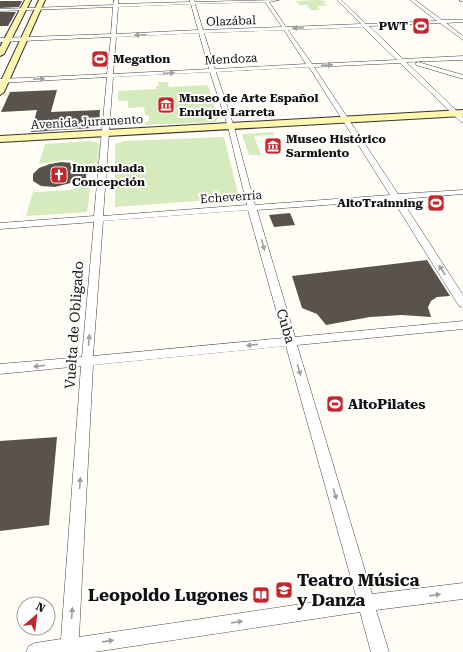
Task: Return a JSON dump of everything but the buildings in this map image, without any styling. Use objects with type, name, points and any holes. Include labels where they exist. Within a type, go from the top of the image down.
[{"type":"main road","points":[[0,54],[4,40],[24,10],[28,0]]},
{"type":"main road","points":[[0,92],[3,81],[25,40],[42,0]]},
{"type":"main road","name":"Avenida Juramento","points":[[0,140],[459,114]]},
{"type":"street","name":"Vuelta de Obligado","points":[[70,650],[87,361],[98,219],[107,134],[116,0]]},
{"type":"street","points":[[266,0],[347,120],[463,303]]},
{"type":"street","points":[[0,10],[277,0]]},
{"type":"street","points":[[339,0],[402,62],[459,114],[463,121]]},
{"type":"street","points":[[412,0],[463,38]]},
{"type":"street","name":"Cuba","points":[[193,2],[212,71],[231,127],[290,341],[380,652]]},
{"type":"street","name":"Olazábal","points":[[4,40],[463,21]]},
{"type":"street","name":"Mendoza","points":[[3,81],[463,58]]},
{"type":"street","points":[[410,61],[463,77]]},
{"type":"street","name":"Echeverría","points":[[0,226],[463,192]]},
{"type":"street","points":[[0,369],[463,324]]},
{"type":"street","points":[[35,652],[70,650],[367,604],[463,591]]},
{"type":"green space","points":[[296,1],[325,1],[327,3],[322,3],[328,6],[317,6],[320,10],[311,10],[307,5],[299,5]]},
{"type":"green space","points":[[158,82],[167,82],[169,87],[208,85],[218,120],[215,122],[146,125],[145,122],[149,122],[149,116],[145,115],[144,107],[128,108],[128,102],[130,101],[118,101],[118,91],[156,89],[156,86],[159,85]]},
{"type":"green space","points":[[273,132],[274,135],[254,136],[261,155],[249,155],[242,135]]},
{"type":"green space","points":[[224,137],[239,198],[115,207],[115,144],[124,141]]},
{"type":"green space","points":[[91,141],[100,144],[98,163],[80,165],[71,160],[64,160],[39,164],[45,144]]},
{"type":"green space","points":[[91,182],[87,212],[26,216],[33,192],[71,190]]},
{"type":"place","name":"PWT","points":[[421,26]]},
{"type":"place","name":"Megatlon","points":[[100,59]]},
{"type":"place","name":"Museo de Arte Español Enrique Larreta","points":[[166,105]]},
{"type":"place","name":"Museo Histórico Sarmiento","points":[[273,146]]},
{"type":"place","name":"Inmaculada Concepción","points":[[59,175]]},
{"type":"place","name":"AltoTrainning","points":[[436,203]]},
{"type":"place","name":"AltoPilates","points":[[335,404]]},
{"type":"place","name":"Teatro Música y Danza","points":[[284,590]]},
{"type":"place","name":"Leopoldo Lugones","points":[[261,595]]}]
